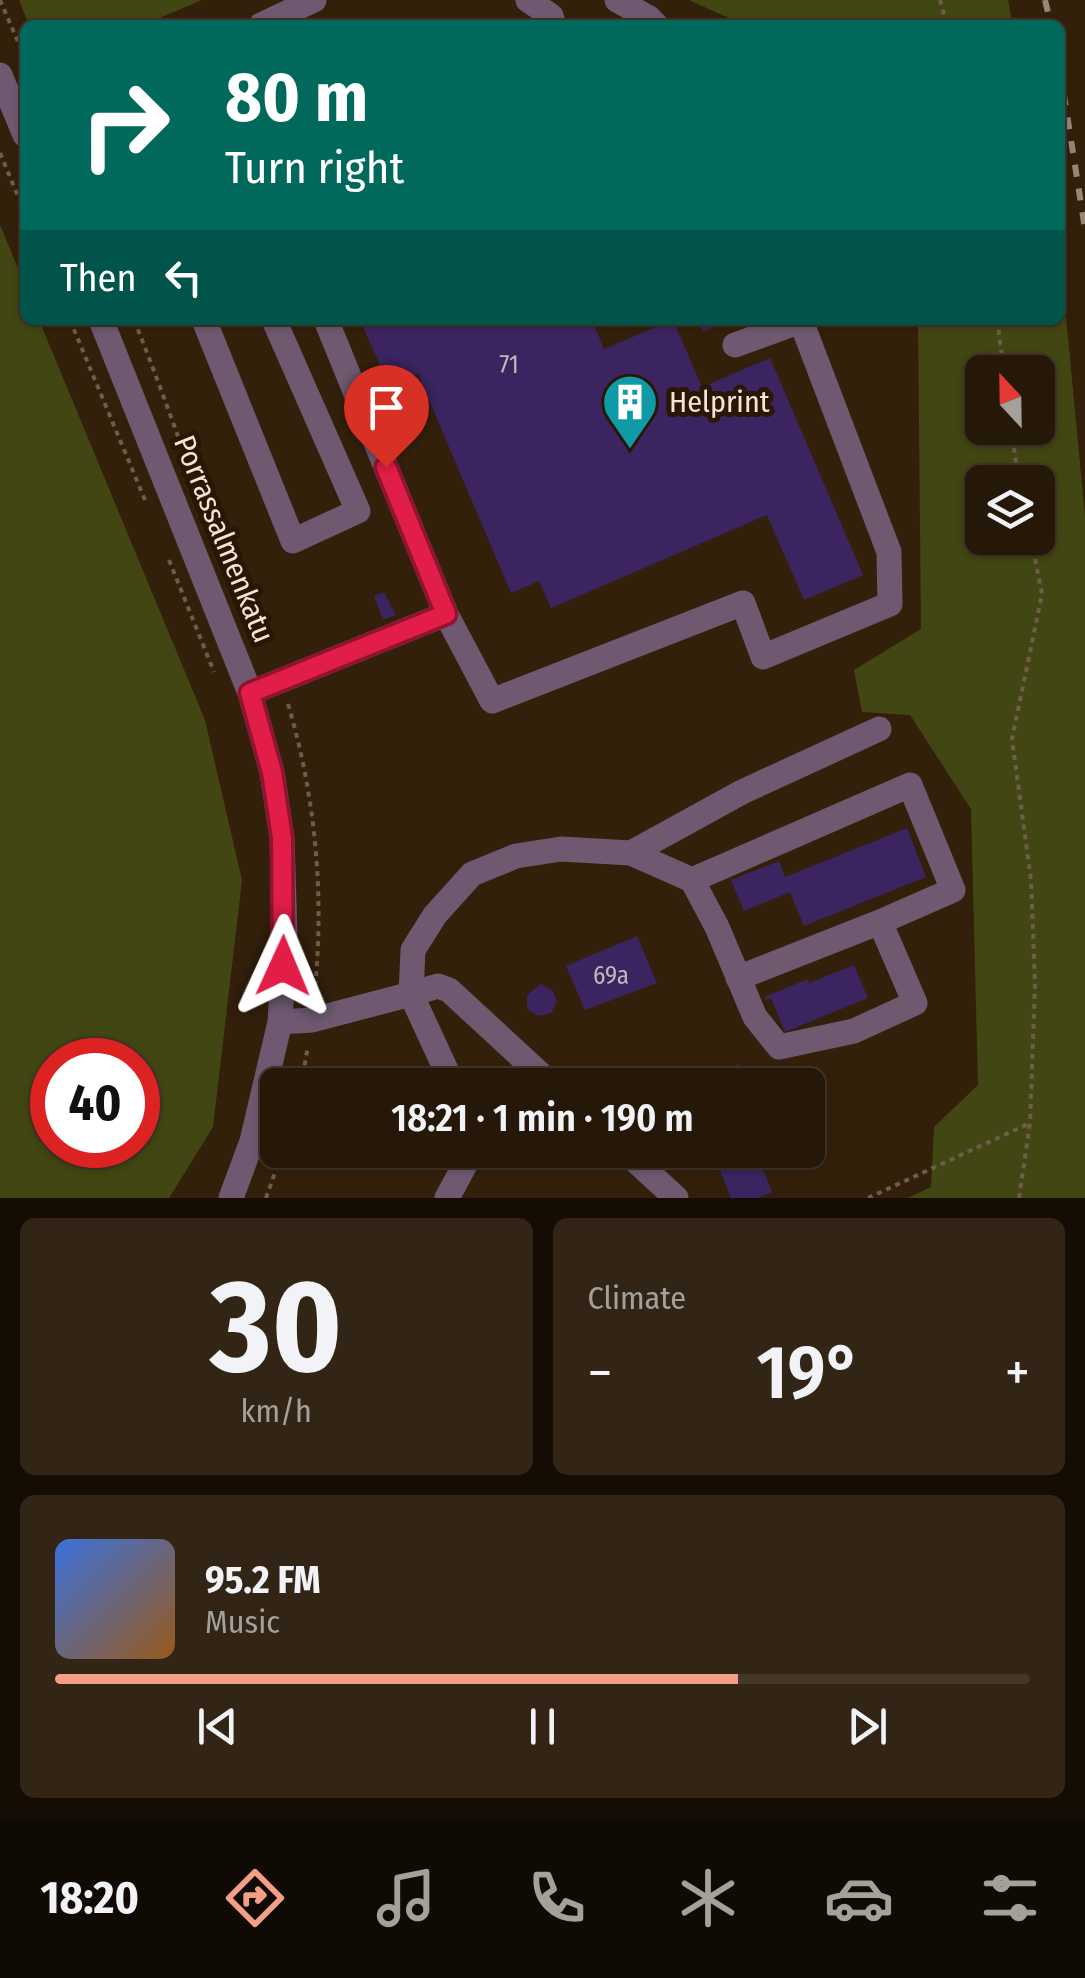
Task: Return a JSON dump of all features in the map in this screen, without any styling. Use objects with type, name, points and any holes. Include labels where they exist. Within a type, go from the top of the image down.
[{"type":"street","points":[[272,20],[314,0]]},
{"type":"street","points":[[528,0],[552,20]]},
{"type":"street","points":[[617,0],[651,20]]},
{"type":"street","points":[[0,75],[20,123]]},
{"type":"street","name":"Porrassalmenkatu","points":[[103,325],[250,693],[272,772],[282,838],[285,938],[280,1022],[252,1140],[231,1198]]},
{"type":"street","points":[[206,325],[292,541],[358,511],[276,325]]},
{"type":"street","points":[[328,325],[446,614],[492,702],[743,604],[763,658],[890,604],[889,552],[804,325]]},
{"type":"street","points":[[735,345],[791,325]]},
{"type":"street","points":[[250,693],[446,614]]},
{"type":"street","points":[[631,853],[742,792],[879,729]]},
{"type":"street","points":[[692,880],[910,785],[953,890],[738,978]]},
{"type":"street","points":[[445,1068],[411,994],[413,950],[436,915],[472,874],[516,856],[561,849],[631,853],[692,880],[717,927],[755,1017],[779,1047],[854,1031],[915,1004],[880,922]]},
{"type":"street","points":[[280,1022],[312,1020],[438,986],[449,990],[534,1068]]},
{"type":"street","points":[[448,1198],[464,1168]]},
{"type":"street","points":[[644,1168],[676,1198]]},
{"type":"path","points":[[0,0],[20,46]]},
{"type":"path","points":[[0,153],[20,200]]},
{"type":"path","points":[[72,325],[149,508]]},
{"type":"path","points":[[998,325],[1002,355]]},
{"type":"path","points":[[1018,1198],[1030,1123],[1035,984],[1031,880],[1012,739],[1042,594],[1034,555]]},
{"type":"path","points":[[170,562],[214,672]]},
{"type":"path","points":[[868,1198],[1030,1123]]},
{"type":"path","points":[[266,1198],[277,1168]]},
{"type":"green space","points":[[19,0],[202,0],[155,20],[27,20]]},
{"type":"green space","points":[[689,0],[1008,0],[1012,20],[733,20]]},
{"type":"green space","points":[[0,225],[20,273],[20,325],[41,325],[205,720],[242,880],[213,1127],[169,1198],[0,1198]]},
{"type":"green space","points":[[1065,306],[1085,516],[1085,1198],[908,1198],[931,1187],[934,1127],[978,1085],[971,809],[910,715],[862,712],[854,670],[921,629],[918,325],[1065,325]]},
{"type":"building","name":"Helprint","points":[[362,325],[594,325],[604,349],[661,325],[675,325],[702,387],[770,358],[863,575],[804,600],[767,515],[551,608],[539,581],[511,593],[418,374],[389,386]]},
{"type":"building","points":[[700,325],[720,325],[703,332]]},
{"type":"building","points":[[384,592],[396,615],[383,620],[374,596]]},
{"type":"building","points":[[907,828],[926,877],[804,926],[790,892],[744,911],[731,880],[779,861],[785,877]]},
{"type":"building","points":[[637,936],[657,983],[585,1010],[566,966]]},
{"type":"building","points":[[854,965],[868,998],[785,1032],[771,998],[764,997]]},
{"type":"building","points":[[541,984],[552,990],[557,1001],[551,1013],[538,1016],[527,1008],[527,995]]},
{"type":"building","points":[[719,1168],[762,1168],[772,1192],[758,1198],[731,1198]]},
{"type":"railway","points":[[1045,0],[1050,20]]},
{"type":"railway","points":[[1065,102],[1085,229]]},
{"type":"place","name":"Helprint","points":[[630,451]]},
{"type":"route","points":[[283,966],[282,838],[272,772],[250,693],[446,614],[386,467]]}]
